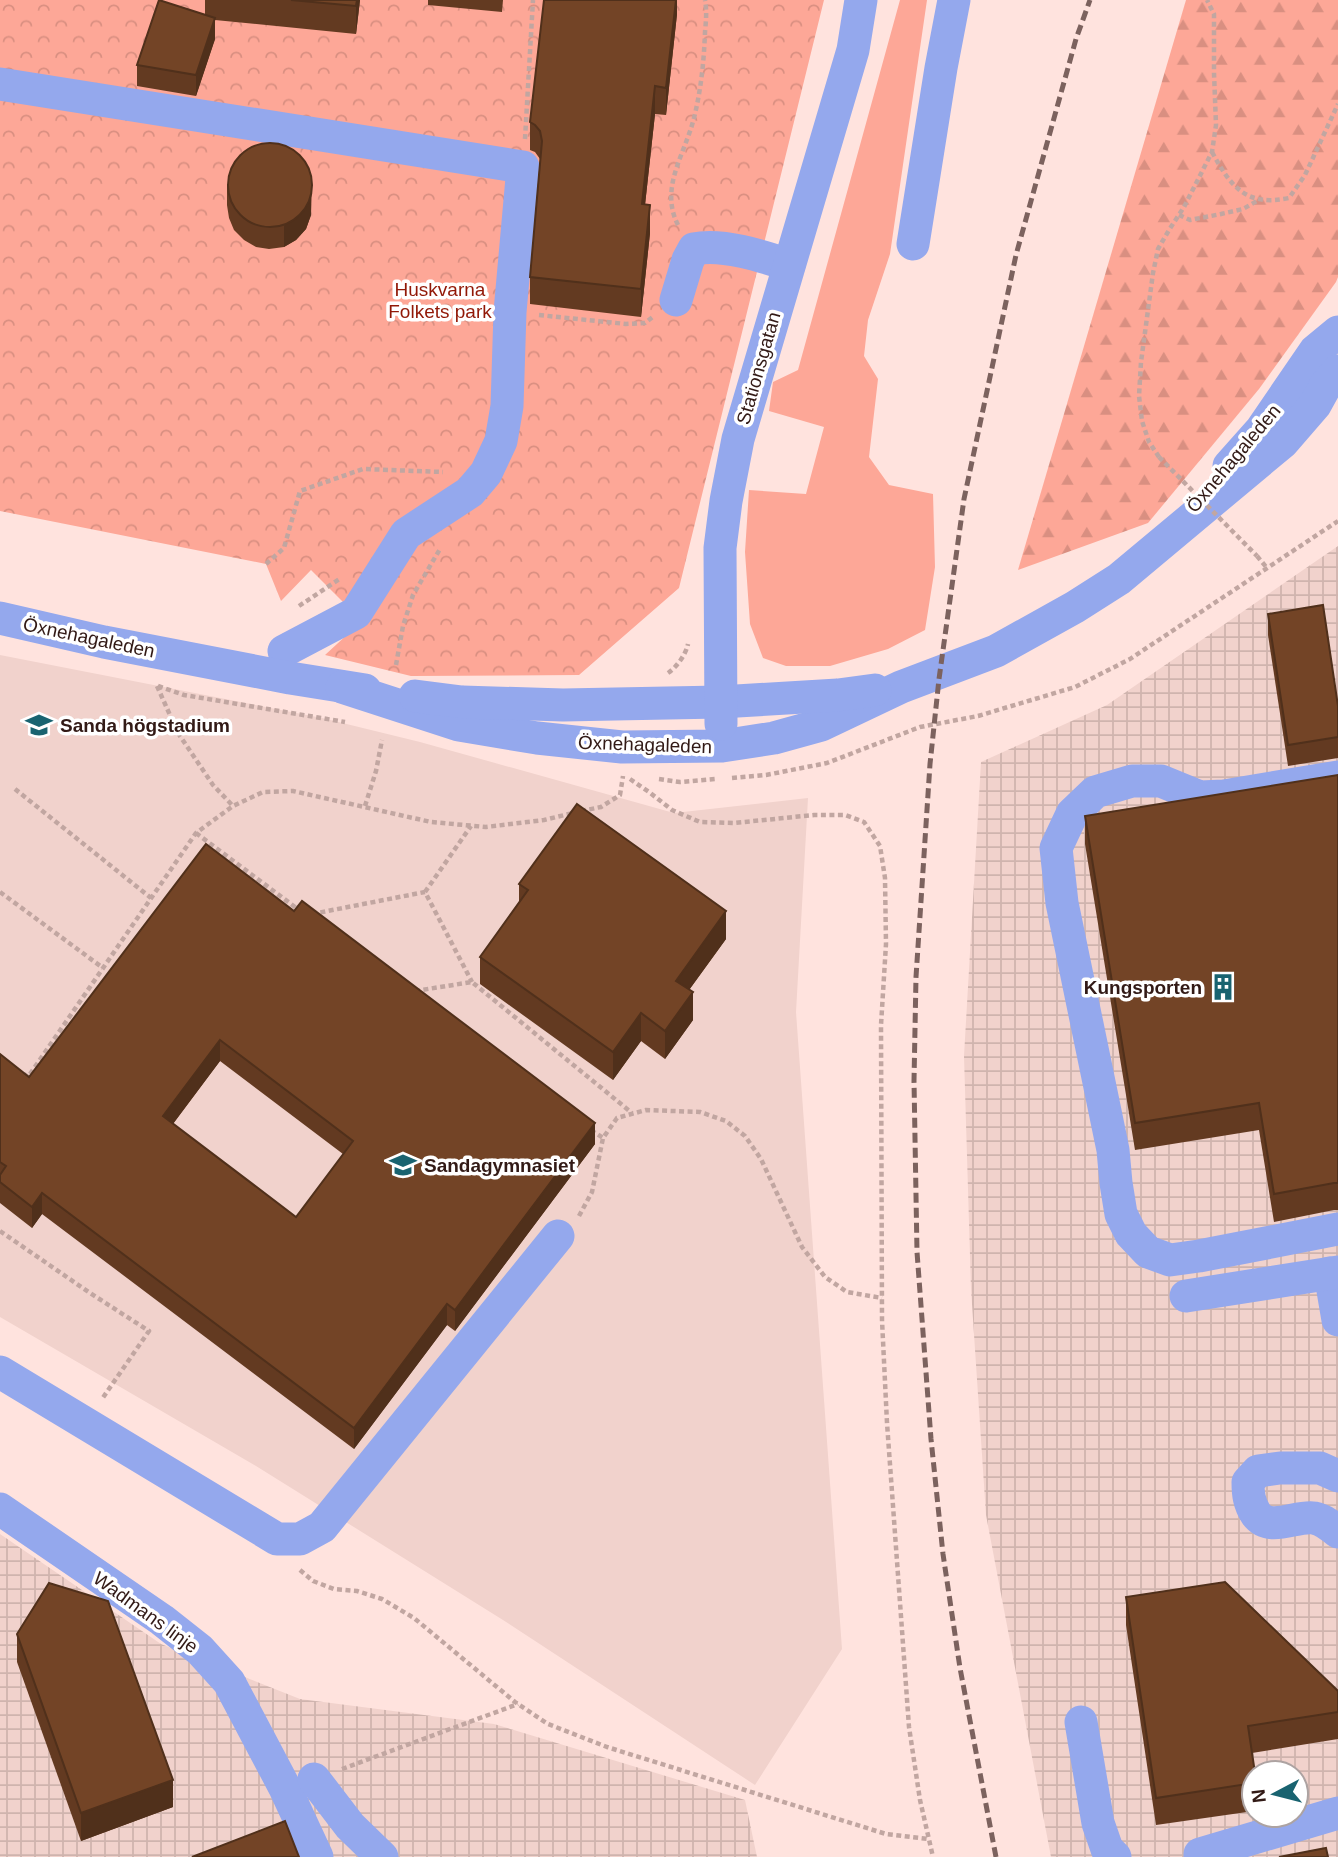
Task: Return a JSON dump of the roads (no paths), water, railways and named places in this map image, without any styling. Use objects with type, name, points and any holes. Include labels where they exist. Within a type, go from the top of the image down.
[{"type":"street","name":"Stationsgatan","points":[[722,746],[720,548],[726,501],[738,439],[853,50],[861,0]]},
{"type":"street","points":[[913,244],[954,0]]},
{"type":"street","points":[[0,84],[523,167],[510,312],[507,406],[501,441],[486,473],[470,492],[406,534],[356,613],[284,651]]},
{"type":"street","points":[[676,300],[694,249],[718,248],[789,265]]},
{"type":"street","name":"Öxnehagaleden","points":[[1153,552],[1261,430],[1315,351],[1338,332]]},
{"type":"street","name":"Öxnehagaleden","points":[[342,687],[459,725],[537,738],[622,747],[722,746],[774,738],[821,725],[901,687],[996,650],[1075,607],[1119,579],[1283,442],[1327,397],[1326,385],[1338,371]]},
{"type":"street","name":"Öxnehagaleden","points":[[0,618],[104,642],[342,687],[475,702],[563,705],[720,702],[838,695],[901,687]]},
{"type":"street","points":[[1338,777],[1224,796],[1200,797],[1161,781],[1132,781],[1095,792],[1072,814],[1056,848],[1062,903],[1112,1150],[1121,1214],[1131,1234],[1147,1252],[1170,1260],[1338,1229]]},
{"type":"street","points":[[0,1372],[277,1539],[300,1538],[322,1527],[558,1236]]},
{"type":"street","points":[[1186,1296],[1334,1273],[1338,1321]]},
{"type":"street","points":[[1338,1476],[1320,1468],[1280,1468],[1258,1471],[1248,1482],[1248,1495],[1259,1518],[1276,1523],[1316,1519],[1327,1523],[1338,1532]]},
{"type":"street","name":"Wadmans linje","points":[[0,1509],[162,1620],[200,1650],[312,1779],[317,1857]]},
{"type":"street","points":[[1081,1722],[1098,1823],[1107,1849],[1115,1857]]},
{"type":"street","points":[[312,1779],[351,1826],[382,1857]]},
{"type":"street","points":[[1196,1856],[1338,1813]]},
{"type":"railway","points":[[996,1857],[960,1668],[943,1554],[931,1439],[917,1252],[914,1081],[916,977],[930,764],[964,499],[1016,255],[1076,39],[1090,0]]},
{"type":"place","name":"Sanda högstadium","points":[[39,725]]},
{"type":"place","name":"Kungsporten","points":[[1223,987]]},
{"type":"place","name":"Sandagymnasiet","points":[[403,1165]]},
{"type":"park label","name":"Huskvarna Folkets park","points":[[440,300]]}]
